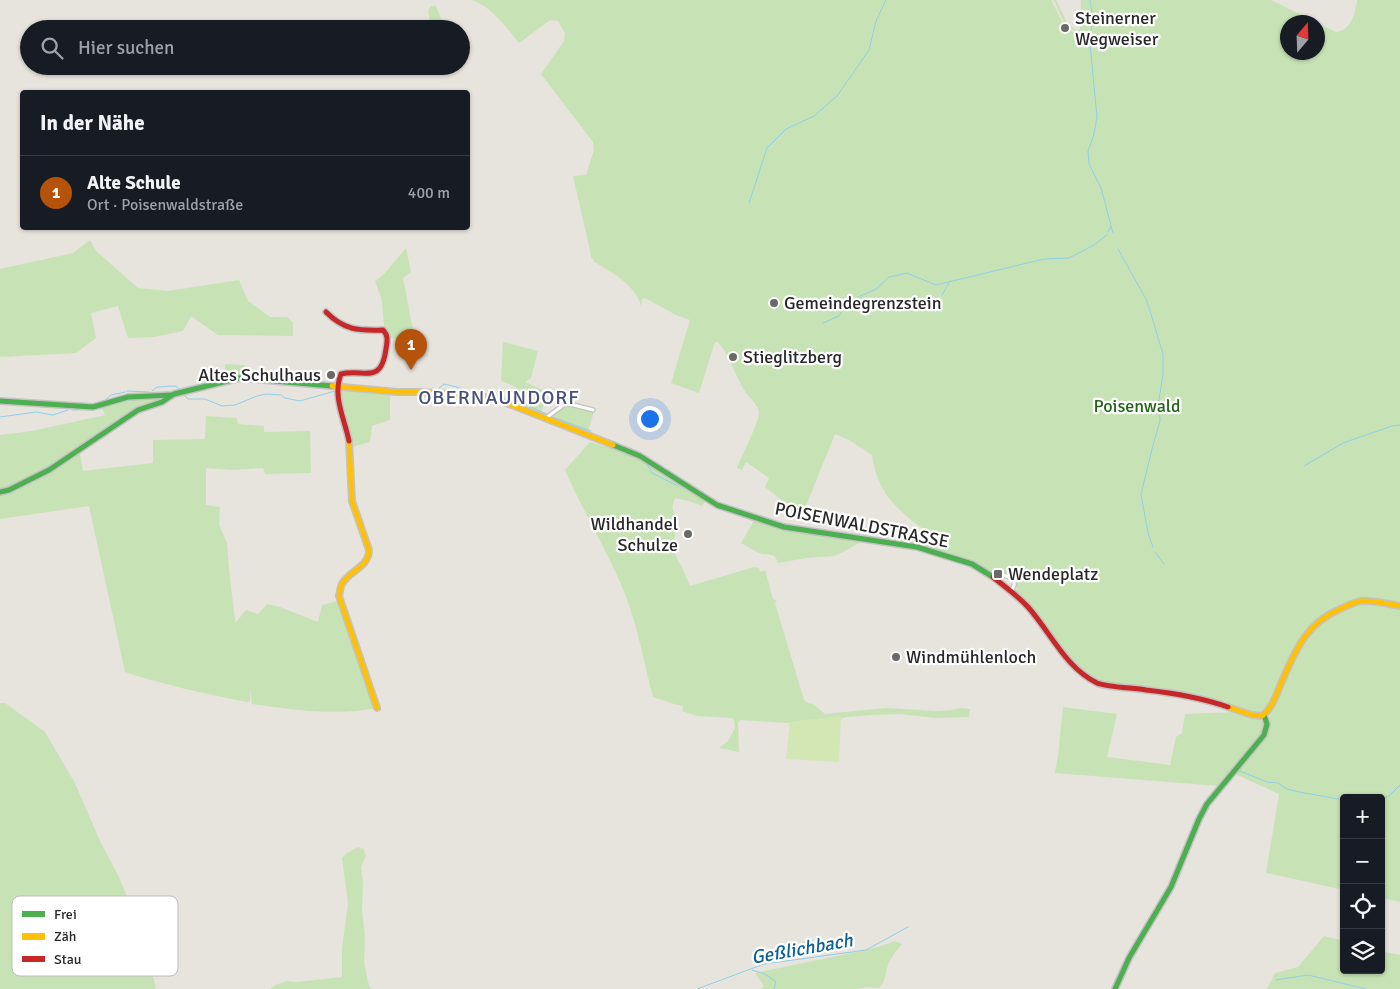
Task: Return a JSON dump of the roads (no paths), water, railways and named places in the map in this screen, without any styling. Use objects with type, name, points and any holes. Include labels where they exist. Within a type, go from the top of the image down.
[{"type":"street","points":[[326,312],[337,323],[352,329],[383,330],[387,338],[384,362],[380,368],[374,372],[364,374],[345,372],[341,374],[338,390],[339,406],[349,441],[352,501],[370,550],[365,563],[343,582],[340,596],[377,708]]},
{"type":"street","name":"POISENWALDSTRASSE","points":[[0,492],[9,490],[73,456],[131,414],[162,402],[174,394],[240,378],[338,390],[421,392],[477,396],[499,400],[640,456],[717,505],[784,527],[917,547],[972,564],[993,577],[1028,607],[1063,654],[1075,667],[1096,682],[1118,687],[1164,692],[1216,703],[1252,715],[1264,715]]},
{"type":"street","points":[[0,401],[93,407],[128,397],[174,394]]},
{"type":"street","points":[[545,419],[566,403],[593,410]]},
{"type":"street","points":[[993,577],[1003,575],[1012,578],[1015,581],[1012,592]]},
{"type":"street","points":[[1115,989],[1129,958],[1171,887],[1207,804],[1264,735],[1267,724],[1264,715],[1273,703],[1276,692],[1297,648],[1313,626],[1326,616],[1362,601],[1400,606]]},
{"type":"waterway","points":[[749,203],[767,148],[786,129],[814,116],[837,96],[869,50],[876,21],[886,0]]},
{"type":"waterway","points":[[1090,0],[1093,20],[1090,35]]},
{"type":"waterway","points":[[1090,44],[1097,117],[1088,151],[1089,164],[1101,188],[1113,233]]},
{"type":"waterway","points":[[1108,232],[1111,226]]},
{"type":"waterway","points":[[823,323],[839,316],[849,301],[876,289],[889,277],[907,273],[936,285],[1044,259],[1069,258],[1094,245],[1107,235]]},
{"type":"waterway","points":[[1118,249],[1147,301],[1163,354],[1163,375],[1159,399],[1160,421],[1141,494],[1148,533],[1153,547]]},
{"type":"waterway","points":[[942,295],[950,281]]},
{"type":"waterway","points":[[436,391],[444,384],[468,392],[510,398],[547,414]]},
{"type":"waterway","points":[[152,391],[157,387],[176,386],[179,389]]},
{"type":"waterway","points":[[127,391],[149,392]]},
{"type":"waterway","points":[[183,394],[188,399],[205,399],[222,406],[235,405],[266,394],[281,395],[285,398],[300,401],[335,391]]},
{"type":"waterway","points":[[104,401],[111,395],[125,392]]},
{"type":"waterway","points":[[73,410],[94,409]]},
{"type":"waterway","points":[[0,417],[36,412],[53,415],[68,410]]},
{"type":"waterway","points":[[550,416],[591,431]]},
{"type":"waterway","points":[[1304,466],[1343,443],[1400,425]]},
{"type":"waterway","points":[[646,462],[652,473],[678,486]]},
{"type":"waterway","points":[[1155,552],[1164,564]]},
{"type":"waterway","points":[[1240,771],[1267,782],[1278,783],[1287,789],[1340,799]]},
{"type":"waterway","points":[[1385,798],[1400,785]]},
{"type":"waterway","name":"Geßlichbach","points":[[697,989],[764,964],[866,950],[908,927]]},
{"type":"waterway","points":[[752,970],[765,974],[776,982],[774,989]]},
{"type":"waterway","points":[[1276,980],[1308,975],[1366,989]]},
{"type":"place","name":"Steinerner Wegweiser","points":[[1065,28]]},
{"type":"place","name":"Gemeindegrenzstein","points":[[774,303]]},
{"type":"place","name":"Stieglitzberg","points":[[733,357]]},
{"type":"place","name":"Alte Schule","points":[[411,370]]},
{"type":"place","name":"Altes Schulhaus","points":[[331,375]]},
{"type":"place","name":"Wildhandel Schulze","points":[[688,534]]},
{"type":"place","name":"Wendeplatz","points":[[998,574]]},
{"type":"place","name":"Windmühlenloch","points":[[896,657]]},
{"type":"district","name":"OBERNAUNDORF","points":[[499,397]]},
{"type":"park label","name":"Poisenwald","points":[[1137,406]]}]
